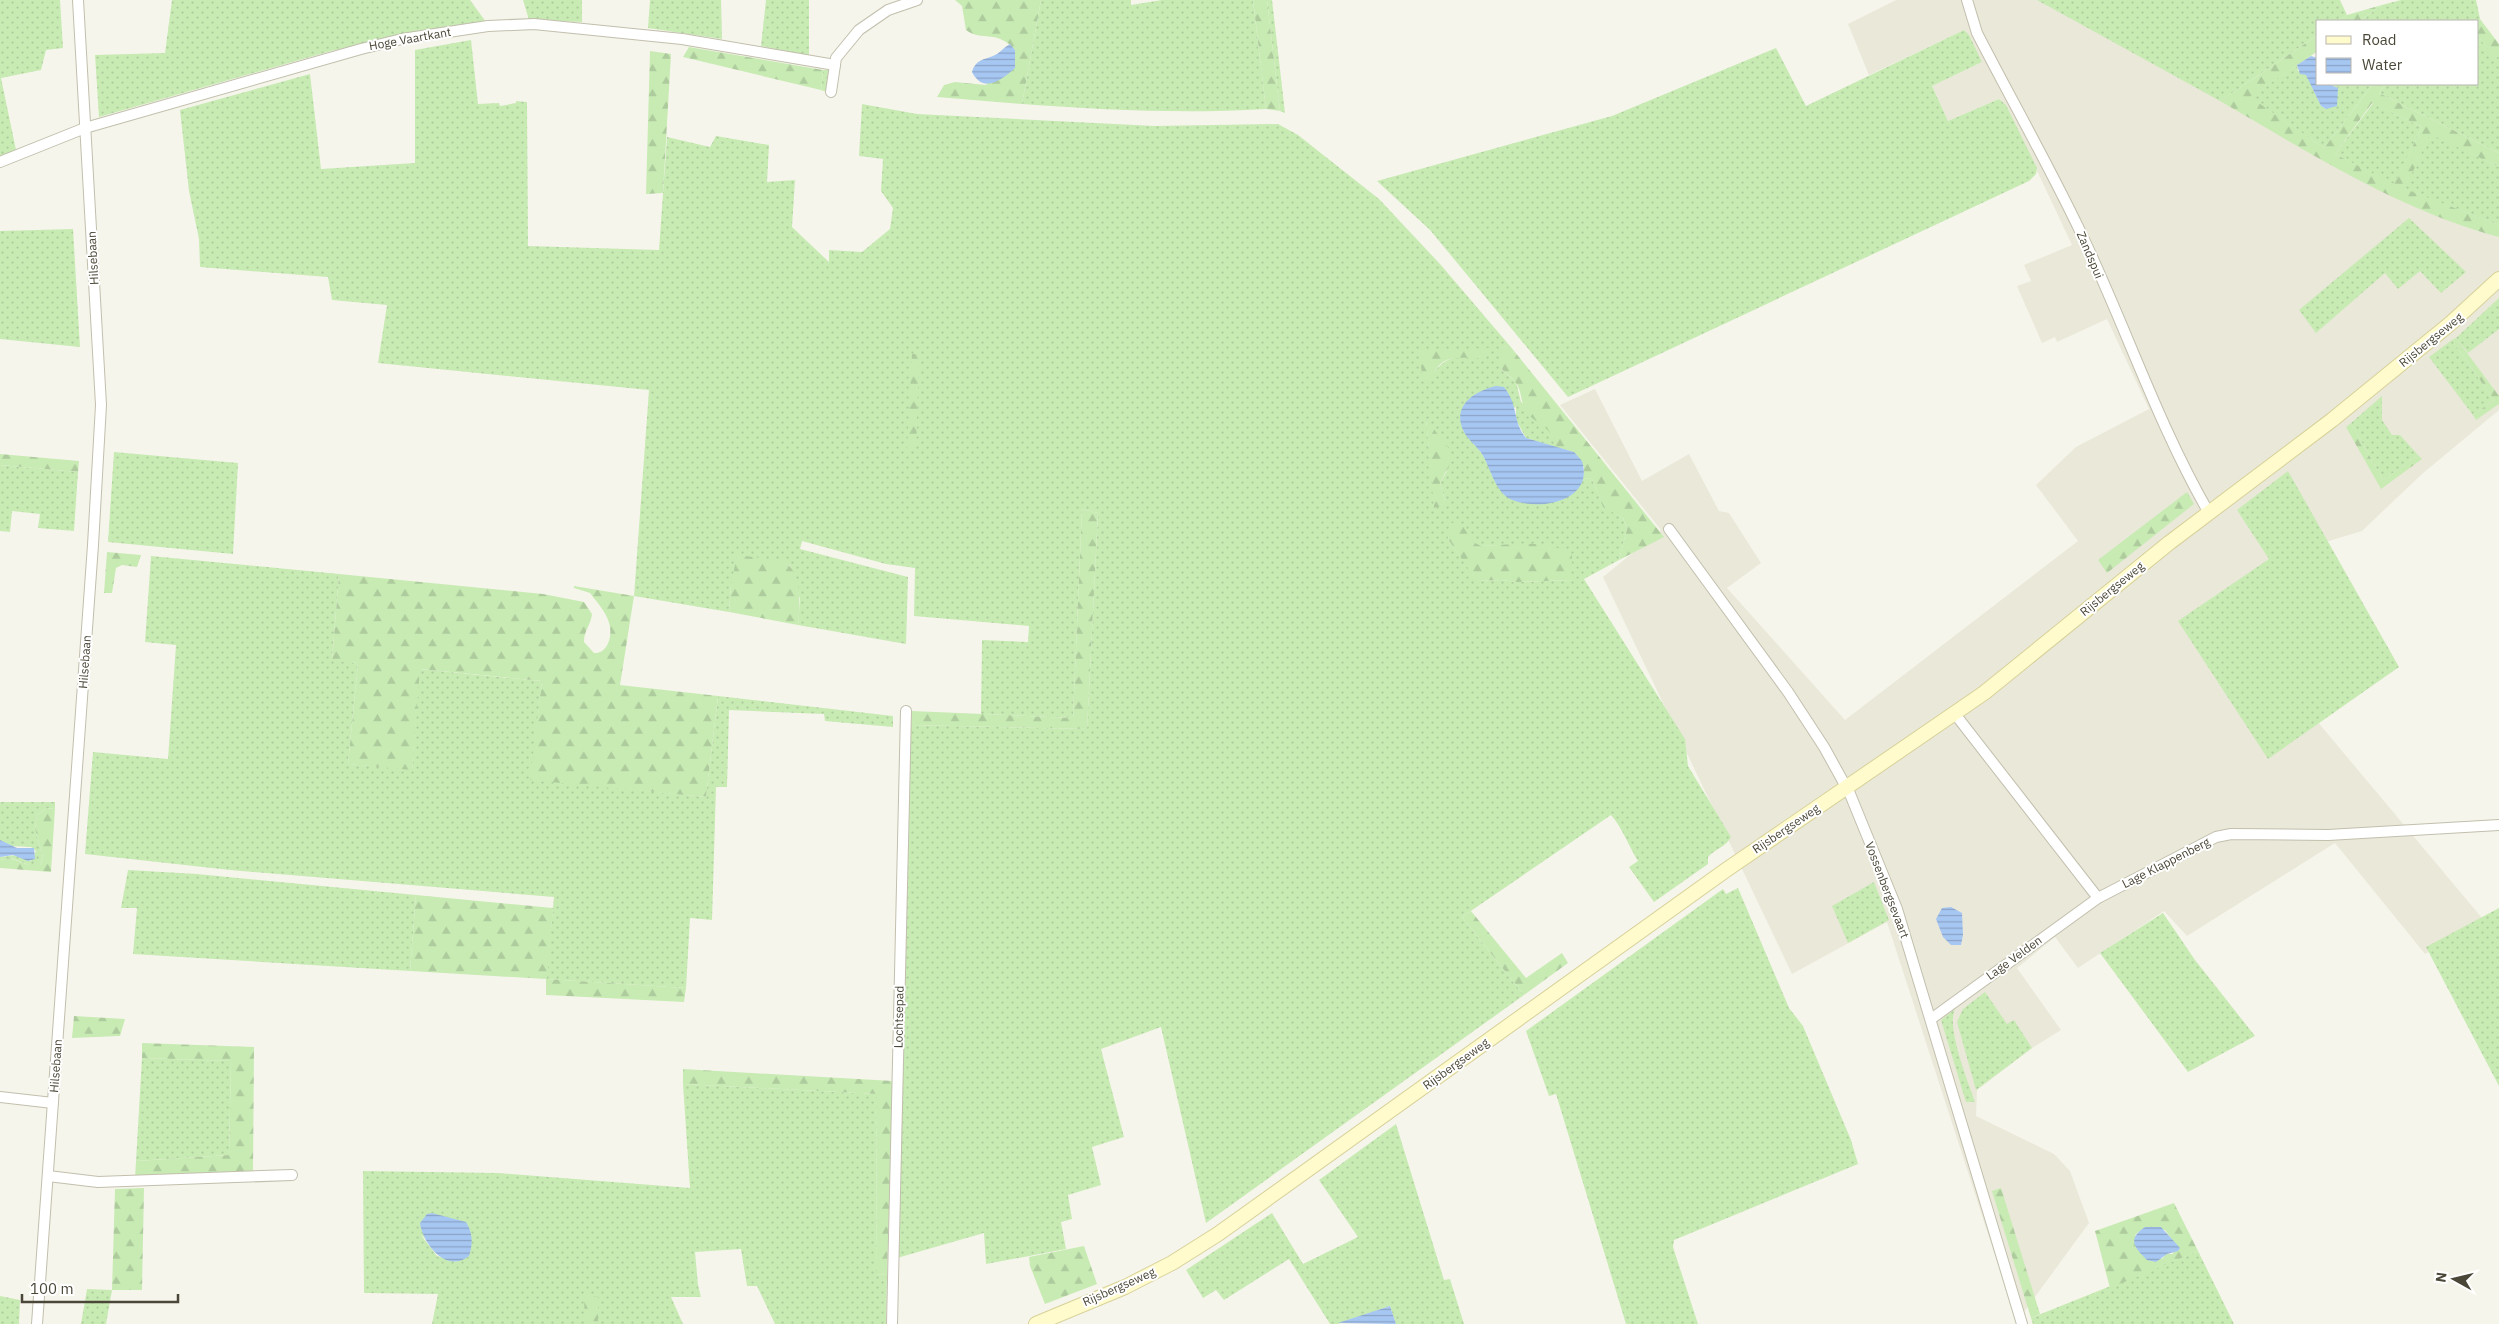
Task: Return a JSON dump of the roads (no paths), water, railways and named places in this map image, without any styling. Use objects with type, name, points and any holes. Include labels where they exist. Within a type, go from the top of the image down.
[{"type":"main road","name":"Rijsbergseweg","points":[[1036,1324],[1125,1287],[1172,1263],[1218,1234],[1733,865],[1955,714],[2013,671],[2136,569],[2347,408],[2452,324],[2499,279]]},
{"type":"street","name":"Hilsebaan","points":[[37,1324],[93,544],[101,405],[78,0]]},
{"type":"street","points":[[831,92],[836,58],[859,30],[888,10],[917,0]]},
{"type":"street","name":"Zandspui","points":[[1966,0],[1976,34],[2080,231],[2143,380],[2182,464],[2209,513]]},
{"type":"street","name":"Hoge Vaartkant","points":[[0,162],[85,128],[361,49],[402,39],[488,26],[534,24],[682,39],[834,65]]},
{"type":"street","name":"Vossenbergsevaart","points":[[1669,529],[1788,692],[1824,747],[1846,788],[1897,909],[2022,1324]]},
{"type":"street","name":"Lochtsepad","points":[[892,1324],[906,711]]},
{"type":"street","points":[[1955,714],[2098,898]]},
{"type":"street","name":"Lage Klappenberg","points":[[2098,898],[2201,843],[2223,835],[2328,834],[2499,825]]},
{"type":"street","name":"Lage Velden","points":[[1931,1019],[2098,898]]},
{"type":"street","points":[[0,1097],[53,1103]]},
{"type":"street","points":[[48,1176],[98,1182],[292,1175]]},
{"type":"water","points":[[1010,44],[1015,50],[1015,68],[993,83],[987,84],[976,79],[972,72],[976,64],[997,54]]},
{"type":"water","points":[[2311,56],[2316,57],[2316,85],[2331,85],[2338,88],[2337,106],[2326,109],[2321,106],[2306,75],[2300,74],[2297,65]]},
{"type":"water","points":[[1496,386],[1504,387],[1509,394],[1519,426],[1526,438],[1574,452],[1582,461],[1584,475],[1580,486],[1572,494],[1548,504],[1534,504],[1521,503],[1510,499],[1500,490],[1482,454],[1463,430],[1460,421],[1463,406],[1473,396],[1480,391]]},
{"type":"water","points":[[0,840],[17,848],[34,848],[35,859],[28,861],[13,855],[0,857]]},
{"type":"water","points":[[1951,907],[1962,913],[1963,935],[1961,945],[1951,945],[1943,937],[1936,919],[1942,908]]},
{"type":"water","points":[[432,1213],[466,1222],[472,1239],[469,1256],[460,1261],[452,1261],[444,1259],[437,1254],[426,1240],[420,1223],[427,1214]]},
{"type":"water","points":[[2145,1227],[2161,1227],[2180,1248],[2178,1251],[2167,1254],[2156,1262],[2147,1260],[2134,1243],[2136,1235]]},
{"type":"water","points":[[1390,1306],[1396,1324],[1338,1323]]}]
